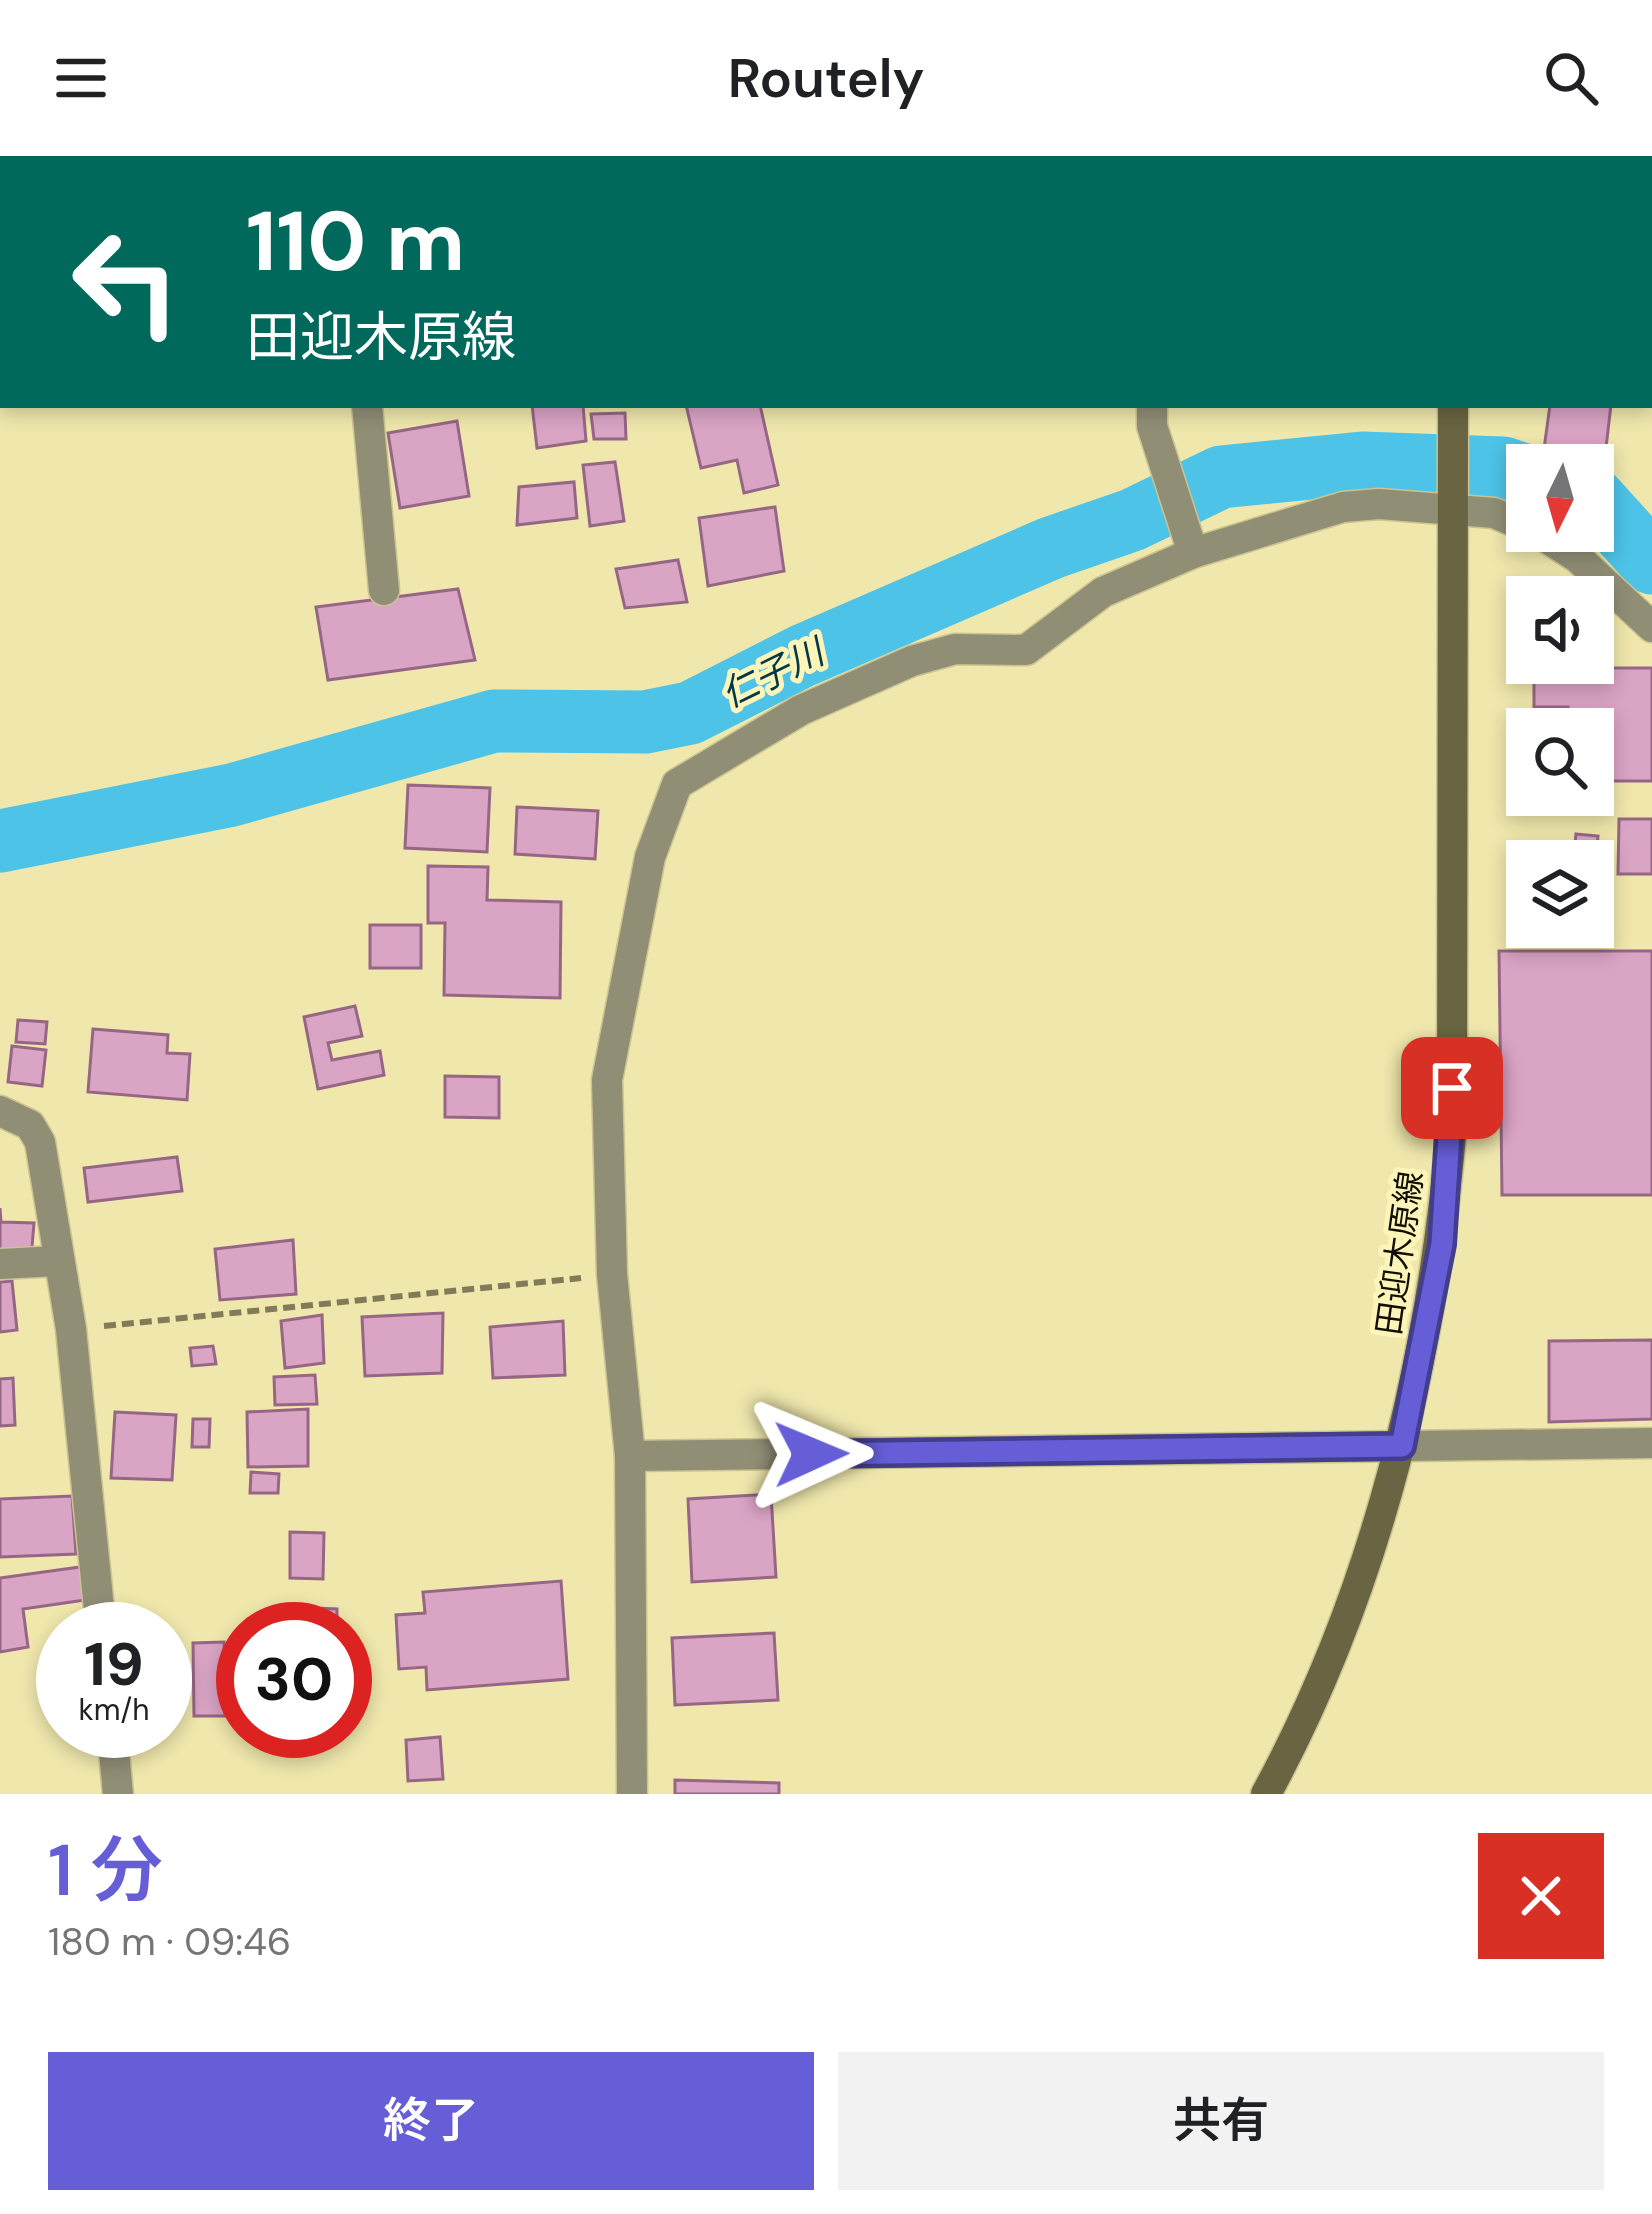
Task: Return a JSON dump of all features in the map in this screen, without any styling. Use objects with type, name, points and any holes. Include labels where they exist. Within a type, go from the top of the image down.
[{"type":"main road","name":"田迎木原線","points":[[1266,1794],[1339,1641],[1402,1446],[1442,1244],[1451,1125],[1454,414]]},
{"type":"street","points":[[367,408],[384,590]]},
{"type":"street","points":[[1152,408],[1152,426],[1193,553]]},
{"type":"street","points":[[632,1794],[630,1456],[612,1274],[607,1080],[650,857],[676,784],[802,710],[912,661],[955,649],[1026,650],[1103,592],[1193,553],[1342,507],[1455,500],[1506,518]]},
{"type":"street","points":[[1569,552],[1652,627]]},
{"type":"street","points":[[0,1111],[30,1125],[40,1142],[56,1261],[71,1329],[98,1602]]},
{"type":"street","points":[[0,1264],[56,1261]]},
{"type":"street","points":[[630,1456],[1652,1443]]},
{"type":"street","points":[[115,1758],[118,1794]]},
{"type":"path","points":[[71,1329],[612,1274]]},
{"type":"building","points":[[532,408],[583,408],[586,441],[537,448]]},
{"type":"building","points":[[687,408],[761,408],[778,485],[744,493],[737,460],[701,468]]},
{"type":"building","points":[[1550,408],[1611,408],[1606,444],[1545,444]]},
{"type":"building","points":[[625,413],[626,439],[594,439],[591,414]]},
{"type":"building","points":[[457,421],[469,496],[400,508],[388,433]]},
{"type":"building","points":[[615,462],[624,521],[590,526],[583,465]]},
{"type":"building","points":[[574,482],[577,518],[517,525],[519,487]]},
{"type":"building","points":[[775,507],[784,571],[708,586],[699,518]]},
{"type":"building","points":[[678,560],[687,602],[625,608],[616,569]]},
{"type":"building","points":[[458,589],[475,660],[328,680],[316,607]]},
{"type":"building","points":[[1614,668],[1652,668],[1652,781],[1614,781],[1614,708],[1534,707],[1534,684],[1614,684]]},
{"type":"building","points":[[408,785],[490,788],[487,852],[405,848]]},
{"type":"building","points":[[517,807],[598,811],[595,859],[515,854]]},
{"type":"building","points":[[1619,819],[1652,819],[1652,874],[1618,874]]},
{"type":"building","points":[[1576,834],[1598,836],[1598,840],[1575,840]]},
{"type":"building","points":[[428,866],[488,867],[487,900],[561,902],[560,998],[444,995],[445,923],[428,923]]},
{"type":"building","points":[[370,925],[421,925],[421,968],[370,968]]},
{"type":"building","points":[[1499,951],[1652,951],[1652,1195],[1502,1195]]},
{"type":"building","points":[[355,1006],[362,1036],[328,1043],[332,1060],[380,1051],[384,1075],[318,1089],[304,1017]]},
{"type":"building","points":[[18,1020],[47,1022],[45,1044],[16,1042]]},
{"type":"building","points":[[93,1029],[168,1035],[167,1053],[190,1054],[187,1100],[88,1092]]},
{"type":"building","points":[[12,1046],[46,1050],[42,1086],[8,1082]]},
{"type":"building","points":[[445,1076],[499,1077],[499,1118],[445,1117]]},
{"type":"building","points":[[177,1157],[182,1191],[88,1202],[84,1168]]},
{"type":"building","points":[[0,1208],[1,1222],[34,1223],[31,1259],[0,1257]]},
{"type":"building","points":[[293,1240],[296,1294],[220,1300],[215,1249]]},
{"type":"building","points":[[12,1281],[17,1330],[0,1332],[0,1282]]},
{"type":"building","points":[[443,1313],[442,1373],[365,1376],[362,1317]]},
{"type":"building","points":[[322,1315],[324,1363],[285,1368],[281,1321]]},
{"type":"building","points":[[563,1321],[565,1375],[493,1378],[490,1327]]},
{"type":"building","points":[[1652,1340],[1652,1419],[1549,1422],[1549,1341]]},
{"type":"building","points":[[213,1346],[216,1364],[192,1366],[190,1348]]},
{"type":"building","points":[[315,1375],[317,1404],[275,1405],[274,1377]]},
{"type":"building","points":[[13,1378],[15,1425],[0,1426],[0,1379]]},
{"type":"building","points":[[308,1409],[308,1466],[248,1467],[247,1412]]},
{"type":"building","points":[[115,1412],[176,1415],[172,1480],[111,1478]]},
{"type":"building","points":[[193,1419],[210,1419],[209,1447],[192,1447]]},
{"type":"building","points":[[251,1472],[279,1474],[278,1493],[250,1493]]},
{"type":"building","points":[[771,1494],[776,1577],[692,1582],[688,1499]]},
{"type":"building","points":[[72,1496],[76,1554],[0,1557],[0,1499]]},
{"type":"building","points":[[290,1532],[324,1533],[323,1579],[290,1578]]},
{"type":"building","points":[[80,1567],[85,1600],[36,1602],[36,1607],[23,1609],[28,1647],[0,1652],[0,1578]]},
{"type":"building","points":[[561,1581],[568,1679],[427,1690],[426,1667],[399,1669],[396,1615],[425,1613],[423,1592]]},
{"type":"building","points":[[774,1633],[778,1700],[675,1705],[672,1638]]},
{"type":"building","points":[[216,1642],[216,1716],[194,1716],[193,1643]]},
{"type":"building","points":[[440,1737],[443,1779],[408,1781],[406,1740]]},
{"type":"building","points":[[675,1780],[779,1783],[779,1794],[675,1794]]},
{"type":"waterway","name":"仁子川","points":[[0,841],[232,795],[494,721],[645,722],[690,713],[802,656],[1051,548],[1132,520],[1221,477],[1362,463],[1506,469]]},
{"type":"waterway","name":"仁子川","points":[[1614,521],[1652,563]]},
{"type":"route","points":[[811,1454],[1402,1446],[1442,1244],[1452,1088]]}]
